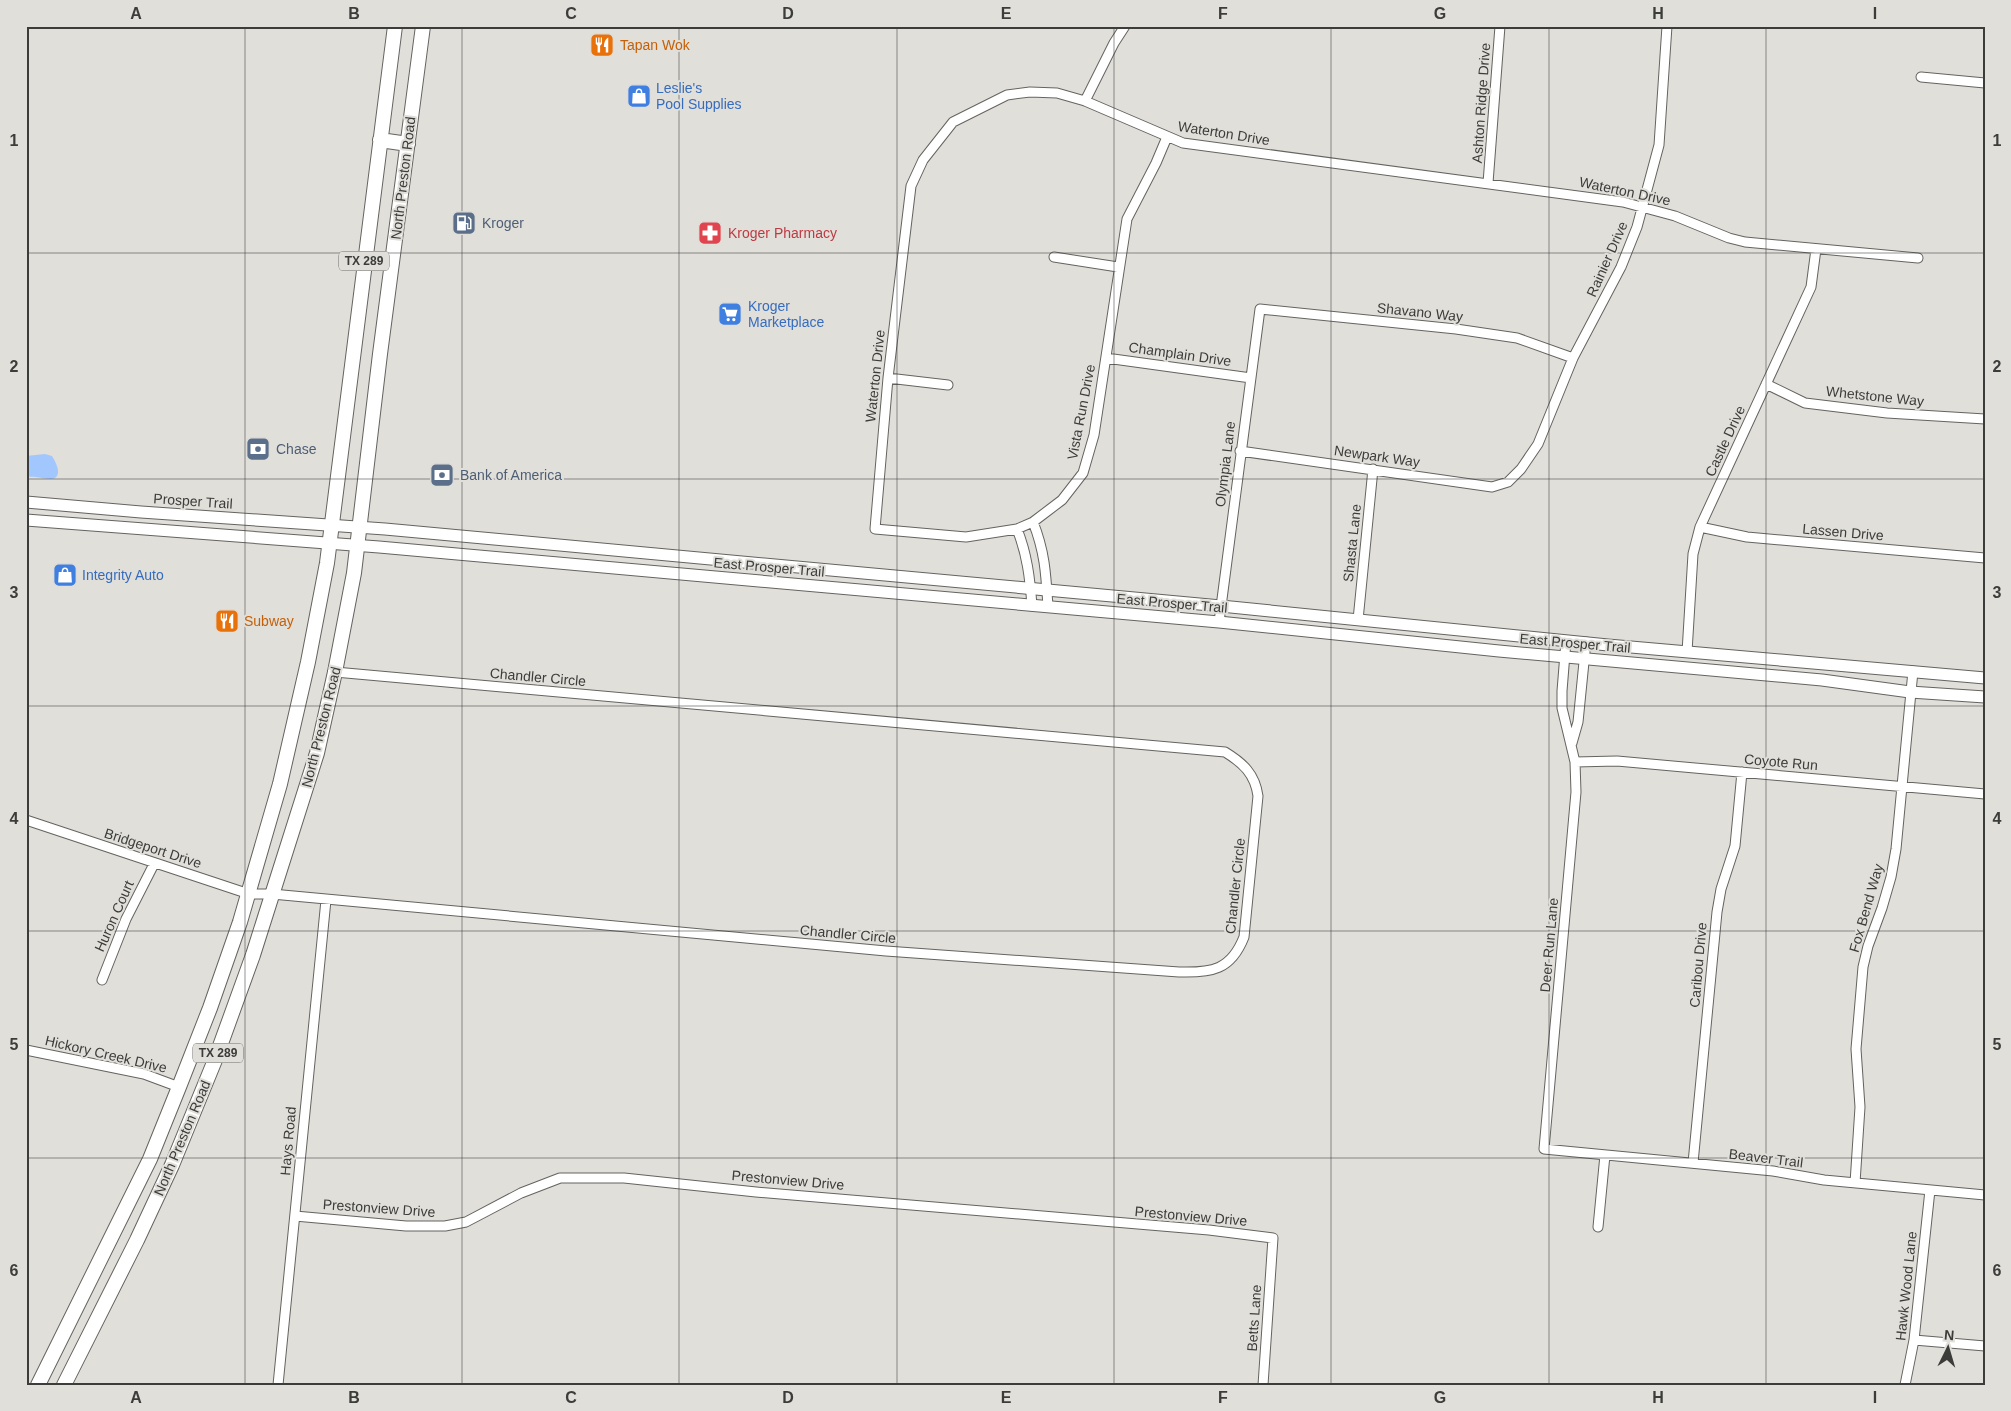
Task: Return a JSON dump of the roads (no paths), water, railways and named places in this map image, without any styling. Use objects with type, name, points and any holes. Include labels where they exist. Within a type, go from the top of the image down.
[{"type":"main road","name":"North Preston Road","points":[[38,1385],[150,1159],[210,1008],[249,894],[280,784],[301,696],[317,617],[329,543],[395,26]]},
{"type":"main road","name":"North Preston Road","points":[[64,1385],[137,1240],[172,1165],[228,1025],[317,753],[354,573],[358,526],[423,26]]},
{"type":"main road","points":[[380,140],[408,144]]},
{"type":"main road","name":"Prosper Trail","points":[[26,502],[141,512],[358,526]]},
{"type":"main road","points":[[26,520],[357,545]]},
{"type":"main road","name":"East Prosper Trail","points":[[358,526],[1221,606],[1687,652],[1985,678]]},
{"type":"main road","name":"East Prosper Trail","points":[[357,545],[1219,622],[1584,659],[1822,680],[1910,692],[1985,697]]},
{"type":"main road","points":[[614,569],[616,550]]},
{"type":"street","points":[[1085,101],[1114,43],[1125,26]]},
{"type":"street","name":"Ashton Ridge Drive","points":[[1488,183],[1500,26]]},
{"type":"street","name":"Rainier Drive","points":[[1508,482],[1521,469],[1538,444],[1573,358],[1621,267],[1637,227],[1659,145],[1667,26]]},
{"type":"street","points":[[1921,77],[1985,83]]},
{"type":"street","name":"Waterton Drive","points":[[875,529],[888,378],[911,186],[922,160],[953,122],[1007,95],[1030,92],[1057,93],[1085,101],[1183,143],[1488,183],[1643,206],[1675,216],[1729,238],[1745,242],[1918,258]]},
{"type":"street","name":"Vista Run Drive","points":[[875,529],[966,537],[1017,529],[1033,522],[1062,500],[1083,473],[1094,435],[1126,219],[1156,163],[1167,137]]},
{"type":"street","name":"Castle Drive","points":[[1687,652],[1693,554],[1700,527],[1811,287],[1816,248]]},
{"type":"street","points":[[1054,257],[1118,267]]},
{"type":"street","name":"Shavano Way","points":[[1260,309],[1446,328],[1517,338],[1573,358]]},
{"type":"street","name":"Olympia Lane","points":[[1219,622],[1260,309]]},
{"type":"street","name":"Champlain Drive","points":[[1106,358],[1251,378]]},
{"type":"street","points":[[888,378],[948,385]]},
{"type":"street","name":"Whetstone Way","points":[[1766,384],[1805,403],[1887,412],[1985,419]]},
{"type":"street","name":"Newpark Way","points":[[1240,451],[1492,487],[1508,482]]},
{"type":"street","name":"Shasta Lane","points":[[1358,620],[1374,470]]},
{"type":"street","points":[[1033,522],[1041,543],[1045,564],[1048,608]]},
{"type":"street","name":"Lassen Drive","points":[[1700,527],[1747,537],[1985,558]]},
{"type":"street","points":[[1017,529],[1025,549],[1032,606]]},
{"type":"street","name":"Deer Run Lane","points":[[1544,1149],[1574,829],[1575,762],[1572,743],[1562,708],[1566,640]]},
{"type":"street","name":"Deer Run Lane","points":[[1572,743],[1578,722],[1586,642]]},
{"type":"street","name":"Fox Bend Way","points":[[1855,1183],[1860,1106],[1856,1049],[1863,967],[1891,877],[1912,671]]},
{"type":"street","name":"Chandler Circle","points":[[272,894],[886,951],[1202,973],[1217,969],[1231,962],[1239,951],[1244,938],[1258,796],[1253,777],[1243,764],[1225,752],[335,672]]},
{"type":"street","name":"Coyote Run","points":[[1575,762],[1616,761],[1985,794]]},
{"type":"street","name":"Caribou Drive","points":[[1693,1163],[1717,912],[1721,889],[1735,846],[1742,772]]},
{"type":"street","name":"Bridgeport Drive","points":[[26,820],[249,894],[272,894]]},
{"type":"street","name":"Huron Court","points":[[102,980],[126,920],[154,864]]},
{"type":"street","name":"Hays Road","points":[[278,1385],[326,900]]},
{"type":"street","name":"Hickory Creek Drive","points":[[26,1050],[144,1074],[179,1086]]},
{"type":"street","name":"Beaver Trail","points":[[1544,1149],[1773,1171],[1855,1183],[1985,1195]]},
{"type":"street","points":[[1598,1227],[1605,1155]]},
{"type":"street","name":"Prestonview Drive","points":[[295,1216],[406,1226],[445,1226],[466,1222],[521,1193],[560,1178],[624,1178],[756,1192],[1209,1230],[1273,1238],[1272,1254]]},
{"type":"street","name":"Hawk Wood Lane","points":[[1905,1385],[1914,1340],[1930,1190]]},
{"type":"street","name":"Betts Lane","points":[[1264,1385],[1272,1254]]},
{"type":"street","points":[[1914,1340],[1985,1346]]},
{"type":"water","points":[[45,454],[52,456],[54,459],[58,469],[57,476],[51,479],[26,477],[26,456]]},
{"type":"place","name":"Tapan Wok","points":[[602,45]]},
{"type":"place","name":"Leslie's Pool Supplies","points":[[639,96]]},
{"type":"place","name":"Kroger","points":[[464,223]]},
{"type":"place","name":"Kroger Pharmacy","points":[[710,233]]},
{"type":"place","name":"Kroger Marketplace","points":[[730,314]]},
{"type":"place","name":"Chase","points":[[258,449]]},
{"type":"place","name":"Bank of America","points":[[442,475]]},
{"type":"place","name":"Integrity Auto","points":[[65,575]]},
{"type":"place","name":"Subway","points":[[227,621]]}]
